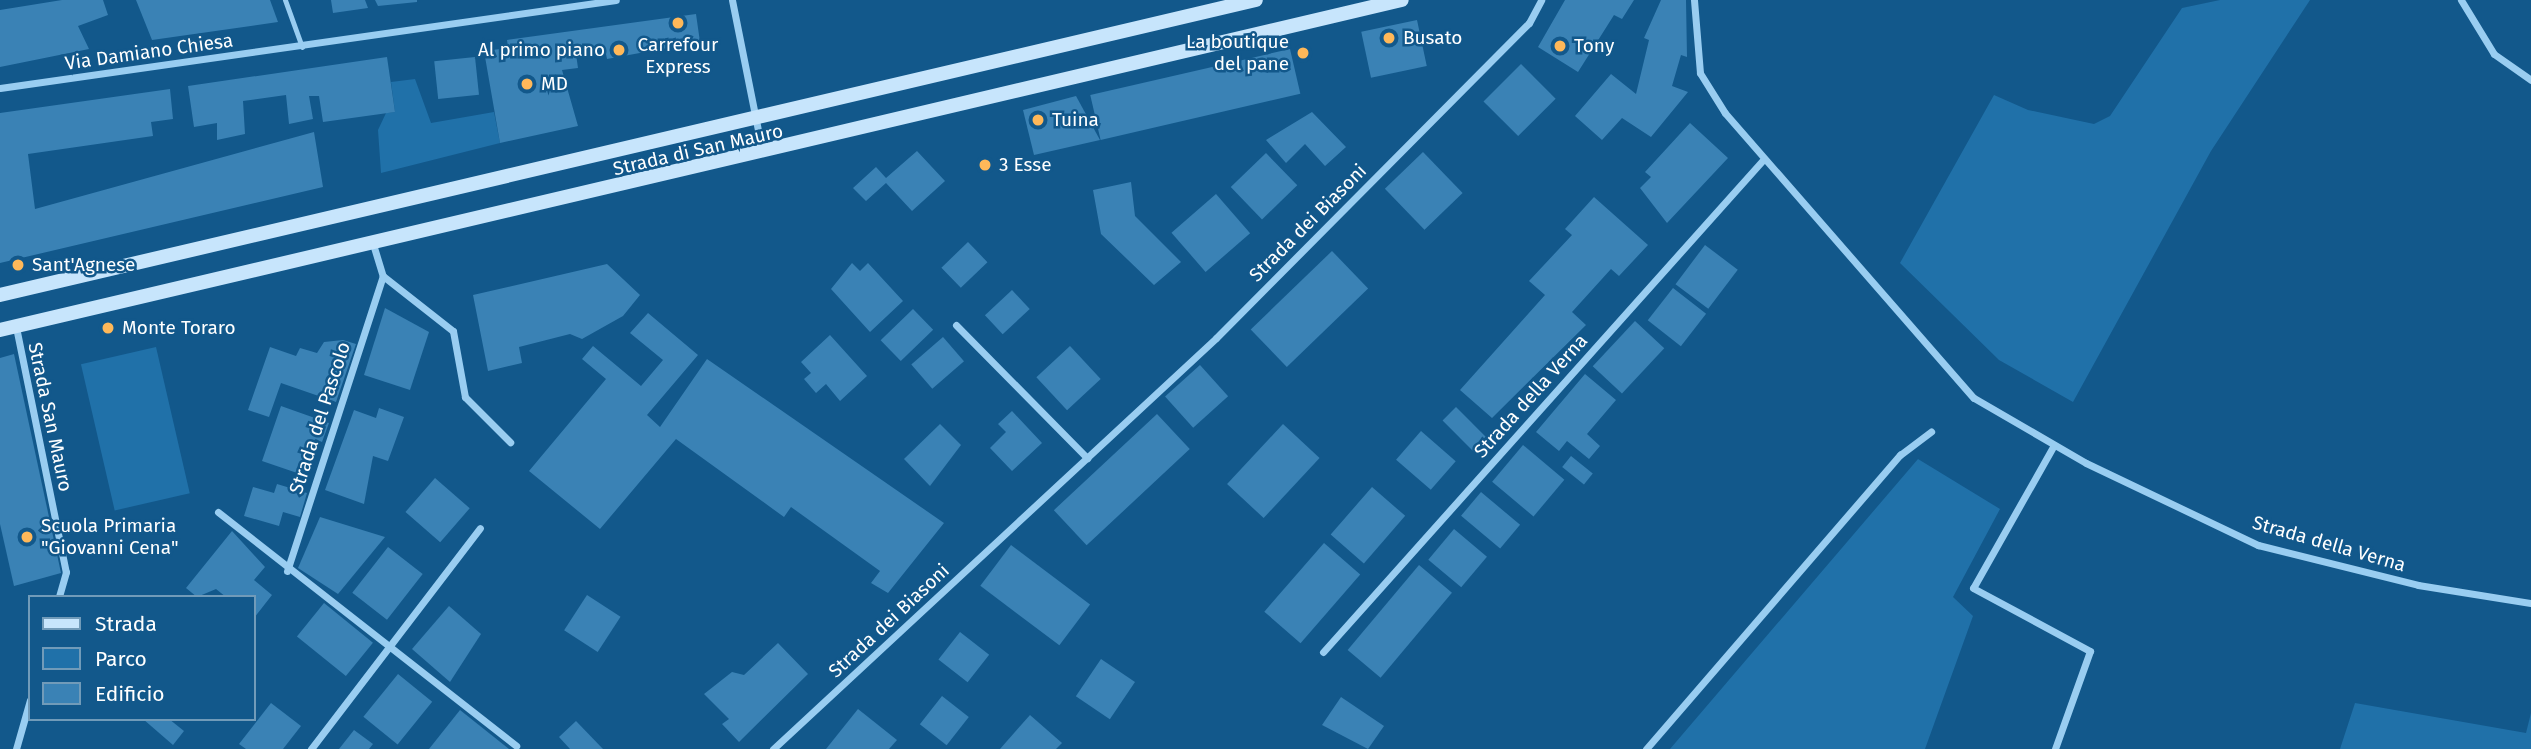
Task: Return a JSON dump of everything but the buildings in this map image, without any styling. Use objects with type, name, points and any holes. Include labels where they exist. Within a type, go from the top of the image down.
[{"type":"main road","name":"Strada di San Mauro","points":[[0,295],[1256,0]]},
{"type":"main road","name":"Strada di San Mauro","points":[[0,330],[762,155],[1402,0]]},
{"type":"street","name":"Via Damiano Chiesa","points":[[0,88],[302,47],[581,3],[616,0]]},
{"type":"street","points":[[732,0],[762,155]]},
{"type":"street","name":"Strada dei Biasoni","points":[[773,749],[1087,458],[1529,23],[1541,0]]},
{"type":"street","name":"Strada della Verna","points":[[1694,0],[1700,73],[1725,113],[1762,161],[1974,398],[2054,444],[2258,545],[2418,585],[2531,603]]},
{"type":"street","points":[[2461,0],[2494,54],[2531,80]]},
{"type":"street","name":"Strada della Verna","points":[[1323,652],[1762,161]]},
{"type":"street","points":[[373,244],[383,276],[453,331],[465,397],[510,442]]},
{"type":"street","name":"Strada del Pascolo","points":[[287,571],[383,276]]},
{"type":"street","points":[[956,325],[1087,458]]},
{"type":"street","name":"Strada San Mauro","points":[[16,326],[66,572],[60,595]]},
{"type":"street","points":[[1646,749],[1900,455],[1931,432]]},
{"type":"street","points":[[2054,444],[1973,588],[2090,651],[2054,749]]},
{"type":"street","points":[[218,512],[287,571],[516,746]]},
{"type":"street","points":[[311,749],[480,528]]},
{"type":"street","points":[[16,749],[28,707]]},
{"type":"lane","points":[[285,0],[302,47]]},
{"type":"green space","points":[[2220,0],[2310,0],[2211,151],[2073,402],[1999,360],[1900,263],[1994,95],[2028,110],[2094,124],[2110,116],[2182,8]]},
{"type":"green space","points":[[415,79],[431,123],[494,112],[500,143],[381,173],[378,130],[386,113],[395,112],[391,82]]},
{"type":"green space","points":[[156,347],[190,493],[115,510],[81,364]]},
{"type":"green space","points":[[1918,459],[2000,509],[1953,597],[1973,616],[1925,749],[1670,749]]},
{"type":"green space","points":[[2355,703],[2526,733],[2531,713],[2531,749],[2340,749]]},
{"type":"place","name":"Carrefour Express","points":[[678,23]]},
{"type":"place","name":"Busato","points":[[1389,38]]},
{"type":"place","name":"Tony","points":[[1560,46]]},
{"type":"place","name":"Al primo piano","points":[[619,50]]},
{"type":"place","name":"La boutique del pane","points":[[1303,53]]},
{"type":"place","name":"MD","points":[[527,84]]},
{"type":"place","name":"Tuina","points":[[1038,120]]},
{"type":"place","name":"3 Esse","points":[[985,165]]},
{"type":"place","name":"Sant'Agnese","points":[[18,265]]},
{"type":"place","name":"Monte Toraro","points":[[108,328]]},
{"type":"place","name":"Scuola Primaria \"Giovanni Cena\"","points":[[27,537]]}]
